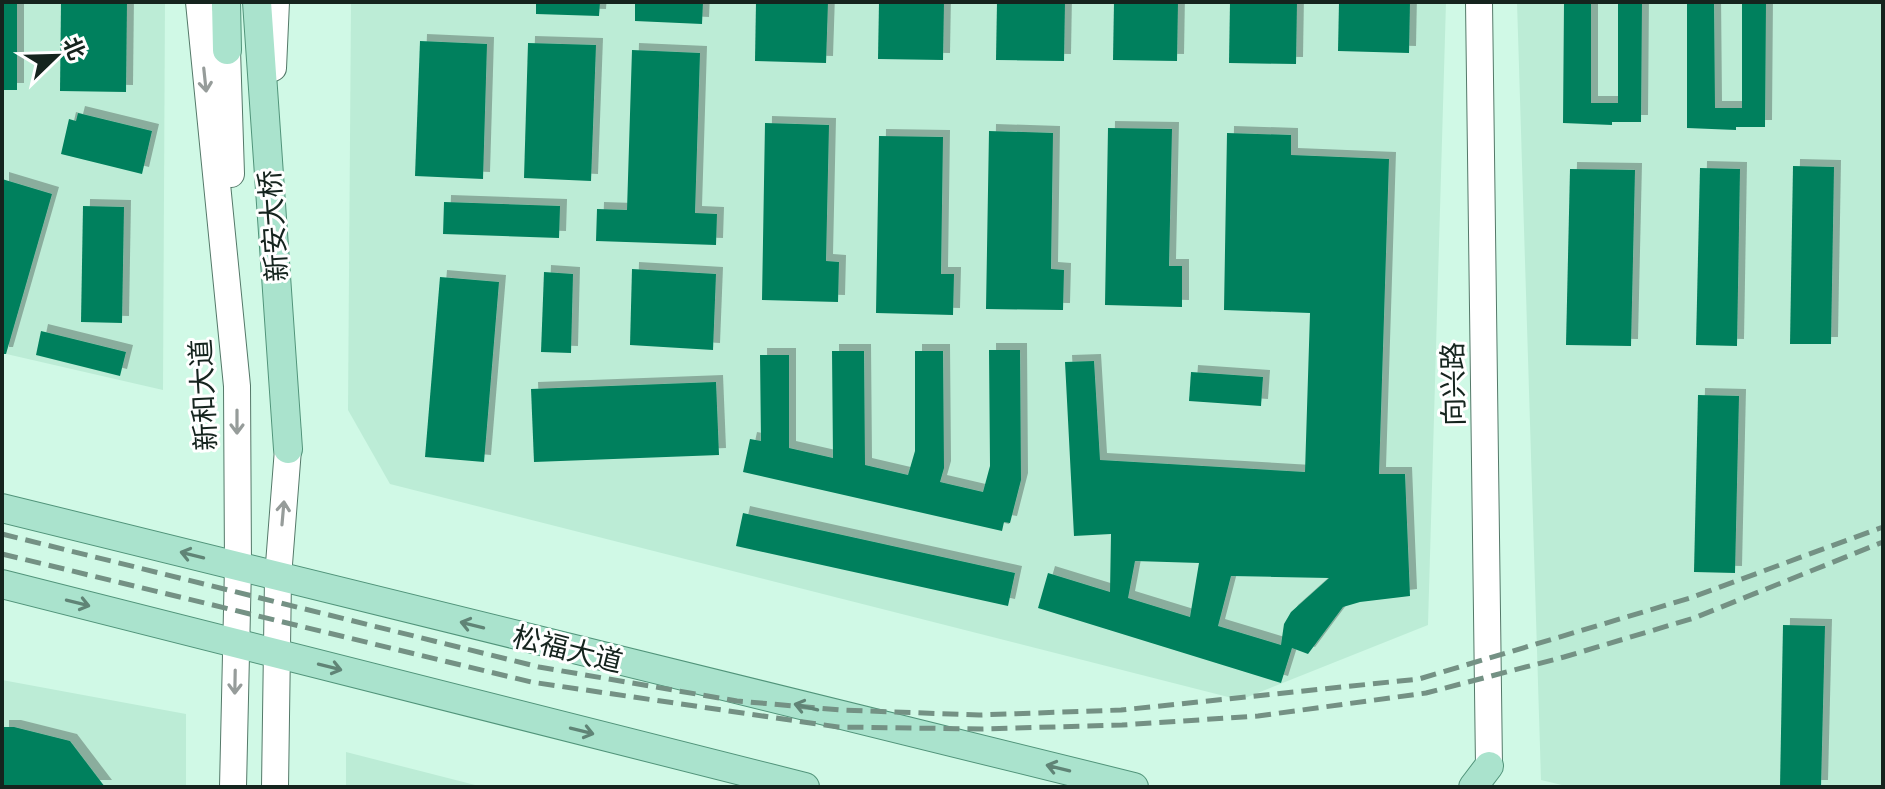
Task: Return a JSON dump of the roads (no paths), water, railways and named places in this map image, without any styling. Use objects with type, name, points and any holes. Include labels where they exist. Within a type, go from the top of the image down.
[{"type":"main road","name":"新和大道","points":[[199,2],[237,386],[238,566],[233,787]]},
{"type":"main road","name":"新安大桥","points":[[226,2],[237,386]]},
{"type":"main road","name":"新安大桥","points":[[257,2],[288,449]]},
{"type":"main road","points":[[275,787],[278,577],[288,449],[272,45],[276,2]]},
{"type":"main road","name":"向兴路","points":[[1479,2],[1487,780]]},
{"type":"main road","name":"松福大道","points":[[2,508],[1134,787]]},
{"type":"main road","points":[[2,584],[805,787]]},
{"type":"railway","points":[[2,534],[539,667],[737,701],[841,710],[979,715],[1121,710],[1419,679],[1690,598],[1883,527]]},
{"type":"railway","points":[[2,554],[531,682],[838,727],[982,729],[1122,725],[1258,716],[1426,693],[1564,657],[1694,618],[1883,542]]}]
